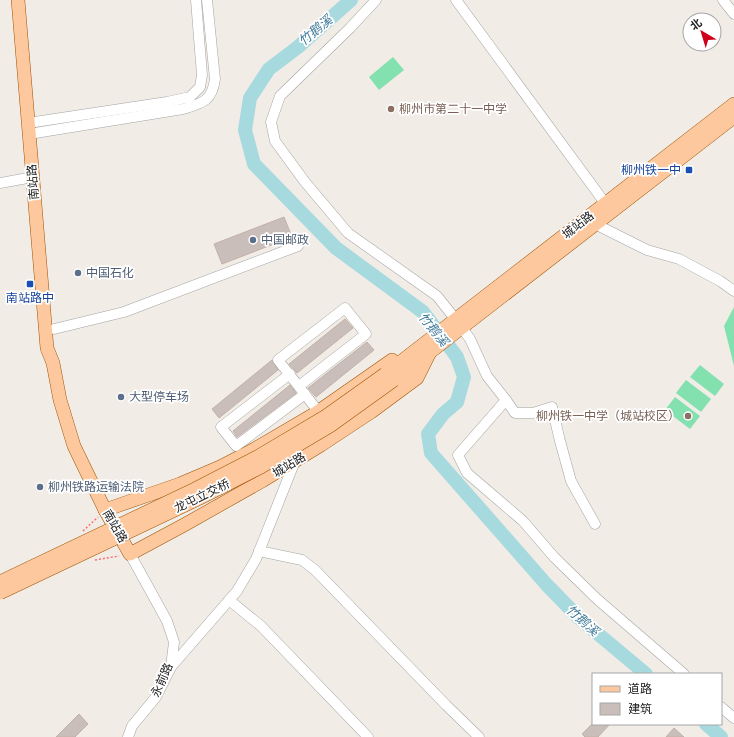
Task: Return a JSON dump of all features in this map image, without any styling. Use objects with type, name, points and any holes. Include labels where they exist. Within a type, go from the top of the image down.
[{"type":"main road","name":"南站路","points":[[18,0],[56,348],[53,363]]},
{"type":"main road","name":"南站路","points":[[27,0],[33,128],[33,177],[47,348],[53,363],[60,400],[74,446],[105,510],[130,554]]},
{"type":"main road","name":"城站路","points":[[592,220],[605,203],[734,104]]},
{"type":"main road","name":"城站路","points":[[390,377],[428,349],[592,220],[734,117]]},
{"type":"main road","name":"城站路","points":[[105,510],[180,484],[220,467],[290,429],[390,361],[428,349]]},
{"type":"main road","name":"城站路","points":[[130,554],[184,525],[295,461],[371,412],[417,378],[428,349]]},
{"type":"main road","name":"龙屯立交桥","points":[[0,582],[188,492],[257,457],[390,377]]},
{"type":"main road","name":"龙屯立交桥","points":[[0,593],[200,498],[261,467],[330,426],[390,377]]},
{"type":"street","points":[[33,128],[190,97],[200,87],[202,75],[196,0]]},
{"type":"street","points":[[33,128],[183,109],[200,104],[207,99],[213,91],[215,79],[208,0]]},
{"type":"street","points":[[376,0],[350,28],[280,96],[271,122],[275,141],[305,182],[348,233],[437,296],[456,326],[470,339],[488,376],[515,413],[533,413],[552,407],[571,481],[595,524]]},
{"type":"street","points":[[456,0],[605,203]]},
{"type":"street","points":[[723,0],[734,14]]},
{"type":"street","points":[[0,183],[33,177]]},
{"type":"street","points":[[592,220],[647,250],[679,259],[720,281],[734,292]]},
{"type":"street","points":[[54,329],[124,312],[298,246]]},
{"type":"street","points":[[290,374],[222,427],[236,446],[302,390],[366,334],[345,308],[278,360],[290,374],[302,390],[318,411]]},
{"type":"street","points":[[506,400],[458,455],[466,473],[523,521],[554,557],[597,598],[683,673]]},
{"type":"street","points":[[171,667],[237,591],[256,559],[295,461]]},
{"type":"street","points":[[259,551],[302,560],[315,570],[446,705],[480,737]]},
{"type":"street","name":"永前路","points":[[128,737],[132,726],[156,697],[171,667],[174,642],[167,620],[130,554]]},
{"type":"street","points":[[230,600],[261,626],[368,737]]},
{"type":"street","points":[[722,707],[734,718]]},
{"type":"green space","points":[[393,57],[404,70],[379,90],[369,77]]},
{"type":"green space","points":[[734,307],[734,366],[724,326]]},
{"type":"green space","points":[[700,365],[724,384],[715,396],[690,377]]},
{"type":"green space","points":[[686,380],[711,399],[701,412],[676,393]]},
{"type":"green space","points":[[675,397],[700,416],[690,429],[665,410]]},
{"type":"building","points":[[284,217],[292,237],[222,264],[214,244]]},
{"type":"building","points":[[345,319],[353,328],[297,373],[289,364]]},
{"type":"building","points":[[367,342],[374,350],[316,397],[308,388]]},
{"type":"building","points":[[272,360],[278,370],[219,418],[212,409]]},
{"type":"building","points":[[290,385],[296,393],[237,437],[233,431]]},
{"type":"building","points":[[79,714],[88,724],[75,737],[56,737]]},
{"type":"building","points":[[592,724],[609,725],[598,737],[585,737],[582,734]]},
{"type":"building","points":[[674,728],[684,737],[666,737]]},
{"type":"waterway","name":"竹鹅溪","points":[[351,0],[298,47],[269,69],[250,98],[245,130],[254,164],[336,248],[423,312],[457,357],[464,377],[457,402],[443,414],[428,434],[431,453],[546,584],[579,618],[645,673]]},
{"type":"waterway","name":"竹鹅溪","points":[[707,725],[721,737]]},
{"type":"place","name":"柳州市第二十一中学","points":[[391,109]]},
{"type":"place","name":"柳州铁一中","points":[[689,170]]},
{"type":"place","name":"中国邮政","points":[[253,240]]},
{"type":"place","name":"中国石化","points":[[78,273]]},
{"type":"place","name":"南站路中","points":[[30,284]]},
{"type":"place","name":"大型停车场","points":[[121,397]]},
{"type":"place","name":"柳州铁一中学（城站校区）","points":[[688,416]]},
{"type":"place","name":"柳州铁路运输法院","points":[[40,487]]}]
